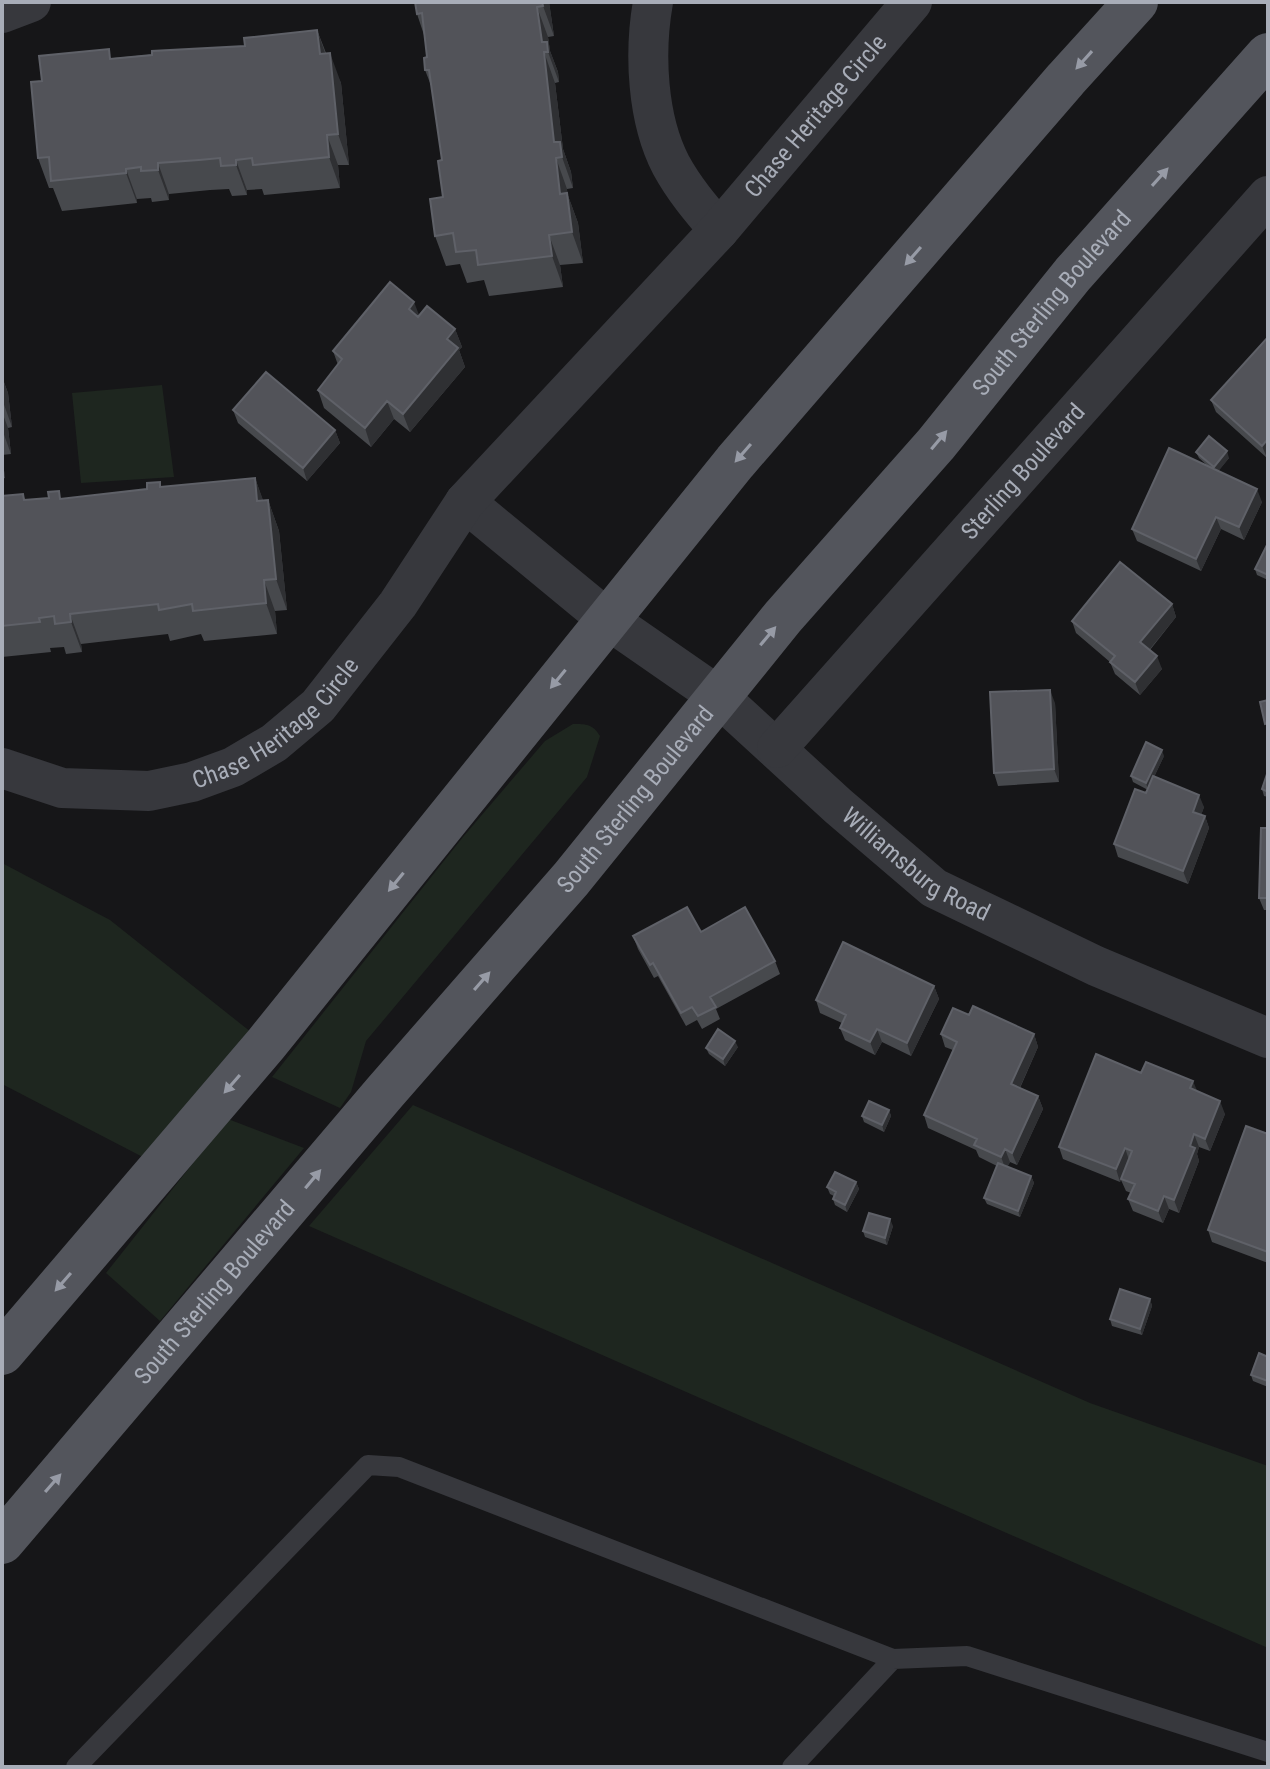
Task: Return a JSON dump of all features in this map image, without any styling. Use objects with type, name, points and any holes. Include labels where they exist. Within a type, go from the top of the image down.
[{"type":"main road","points":[[2,1353],[266,1044],[735,462],[1136,2]]},
{"type":"main road","name":"South Sterling Boulevard","points":[[2,1542],[385,1092],[571,879],[783,617],[936,444],[1073,274],[1268,55]]},
{"type":"street","points":[[2,13],[31,2]]},
{"type":"street","points":[[653,2],[649,67],[657,127],[670,164],[690,196],[719,230]]},
{"type":"street","name":"Chase Heritage Circle","points":[[2,768],[62,788],[149,791],[192,782],[233,767],[274,743],[318,706],[398,604],[465,502],[719,230],[912,2]]},
{"type":"street","name":"Sterling Boulevard","points":[[777,748],[1268,196]]},
{"type":"street","points":[[465,502],[607,619]]},
{"type":"street","name":"Williamsburg Road","points":[[607,619],[718,696],[838,806],[934,888],[1096,966],[1268,1038]]},
{"type":"lane","points":[[76,1767],[368,1465],[399,1467],[893,1659],[967,1656],[1268,1752]]},
{"type":"lane","points":[[792,1767],[893,1659]]},
{"type":"shaded area","points":[[162,385],[174,477],[81,483],[72,393]]},
{"type":"shaded area","points":[[573,724],[589,726],[600,736],[587,777],[366,1041],[351,1092],[340,1108],[272,1077],[463,837],[545,741]]},
{"type":"shaded area","points":[[2,863],[110,920],[266,1044],[162,1167],[2,1084]]},
{"type":"shaded area","points":[[413,1105],[1090,1403],[1268,1466],[1268,1648],[309,1226]]},
{"type":"shaded area","points":[[228,1119],[304,1148],[160,1321],[106,1273]]},
{"type":"building","points":[[415,2],[542,2],[543,6],[537,7],[542,42],[547,42],[548,52],[544,52],[554,142],[560,142],[562,157],[556,158],[560,194],[567,193],[572,232],[549,235],[552,256],[478,265],[476,250],[456,252],[453,233],[435,236],[430,199],[443,197],[438,161],[442,160],[429,70],[425,70],[424,58],[427,57],[422,13],[417,14]]},
{"type":"building","points":[[317,30],[320,54],[330,53],[338,134],[327,135],[329,157],[253,165],[252,158],[236,160],[236,165],[221,166],[220,158],[158,163],[158,170],[141,171],[141,167],[126,169],[126,173],[51,181],[49,157],[38,158],[31,82],[42,81],[39,56],[109,49],[110,59],[152,55],[152,51],[245,46],[244,38]]},
{"type":"building","points":[[390,282],[414,302],[409,309],[418,317],[427,306],[455,329],[447,339],[458,348],[403,414],[387,401],[365,428],[318,390],[342,359],[333,351]]},
{"type":"building","points":[[1268,337],[1268,439],[1262,446],[1211,400]]},
{"type":"building","points":[[266,372],[335,430],[303,468],[233,410]]},
{"type":"building","points":[[1209,436],[1227,451],[1214,467],[1196,452]]},
{"type":"building","points":[[1169,448],[1257,489],[1239,527],[1216,517],[1196,559],[1132,529]]},
{"type":"building","points":[[255,478],[257,501],[268,500],[276,579],[264,580],[266,603],[193,611],[192,604],[159,610],[158,604],[70,614],[71,622],[55,624],[54,616],[39,618],[40,622],[2,626],[2,496],[23,494],[24,500],[49,498],[48,492],[59,491],[60,499],[147,489],[147,483],[160,482],[160,487]]},
{"type":"building","points":[[1268,543],[1268,575],[1255,569]]},
{"type":"building","points":[[1120,562],[1172,604],[1140,642],[1157,656],[1135,682],[1110,662],[1115,656],[1072,621]]},
{"type":"building","points":[[1050,690],[1054,769],[994,773],[990,692]]},
{"type":"building","points":[[1268,700],[1268,723],[1265,724],[1260,702]]},
{"type":"building","points":[[1146,742],[1162,750],[1146,783],[1131,776]]},
{"type":"building","points":[[1268,771],[1268,792],[1262,789]]},
{"type":"building","points":[[1153,776],[1199,795],[1193,812],[1205,816],[1183,871],[1114,844],[1135,789],[1146,793]]},
{"type":"building","points":[[1261,828],[1268,828],[1268,898],[1259,898]]},
{"type":"building","points":[[687,907],[701,932],[745,907],[775,961],[710,997],[716,1007],[698,1016],[692,1007],[681,1013],[653,963],[650,965],[633,936]]},
{"type":"building","points":[[843,942],[934,986],[907,1043],[877,1029],[870,1042],[840,1028],[846,1015],[816,1000]]},
{"type":"building","points":[[973,1006],[1034,1034],[1011,1084],[1038,1096],[1012,1153],[1005,1149],[1001,1157],[974,1145],[977,1139],[924,1115],[957,1042],[941,1034],[953,1008],[969,1015]]},
{"type":"building","points":[[718,1029],[735,1041],[723,1059],[706,1048]]},
{"type":"building","points":[[1096,1054],[1141,1073],[1146,1062],[1193,1081],[1190,1088],[1220,1101],[1205,1139],[1194,1134],[1190,1146],[1195,1148],[1174,1200],[1164,1196],[1158,1211],[1128,1199],[1135,1184],[1121,1179],[1132,1151],[1125,1148],[1116,1169],[1059,1147]]},
{"type":"building","points":[[869,1101],[889,1110],[882,1125],[862,1116]]},
{"type":"building","points":[[1246,1126],[1268,1134],[1268,1252],[1208,1230]]},
{"type":"building","points":[[998,1163],[1031,1176],[1018,1211],[984,1198]]},
{"type":"building","points":[[835,1172],[856,1182],[845,1205],[833,1199],[836,1192],[827,1187]]},
{"type":"building","points":[[869,1213],[890,1219],[885,1238],[863,1231]]},
{"type":"building","points":[[1120,1289],[1150,1299],[1140,1329],[1110,1319]]},
{"type":"building","points":[[1259,1353],[1268,1357],[1268,1381],[1251,1375]]}]
